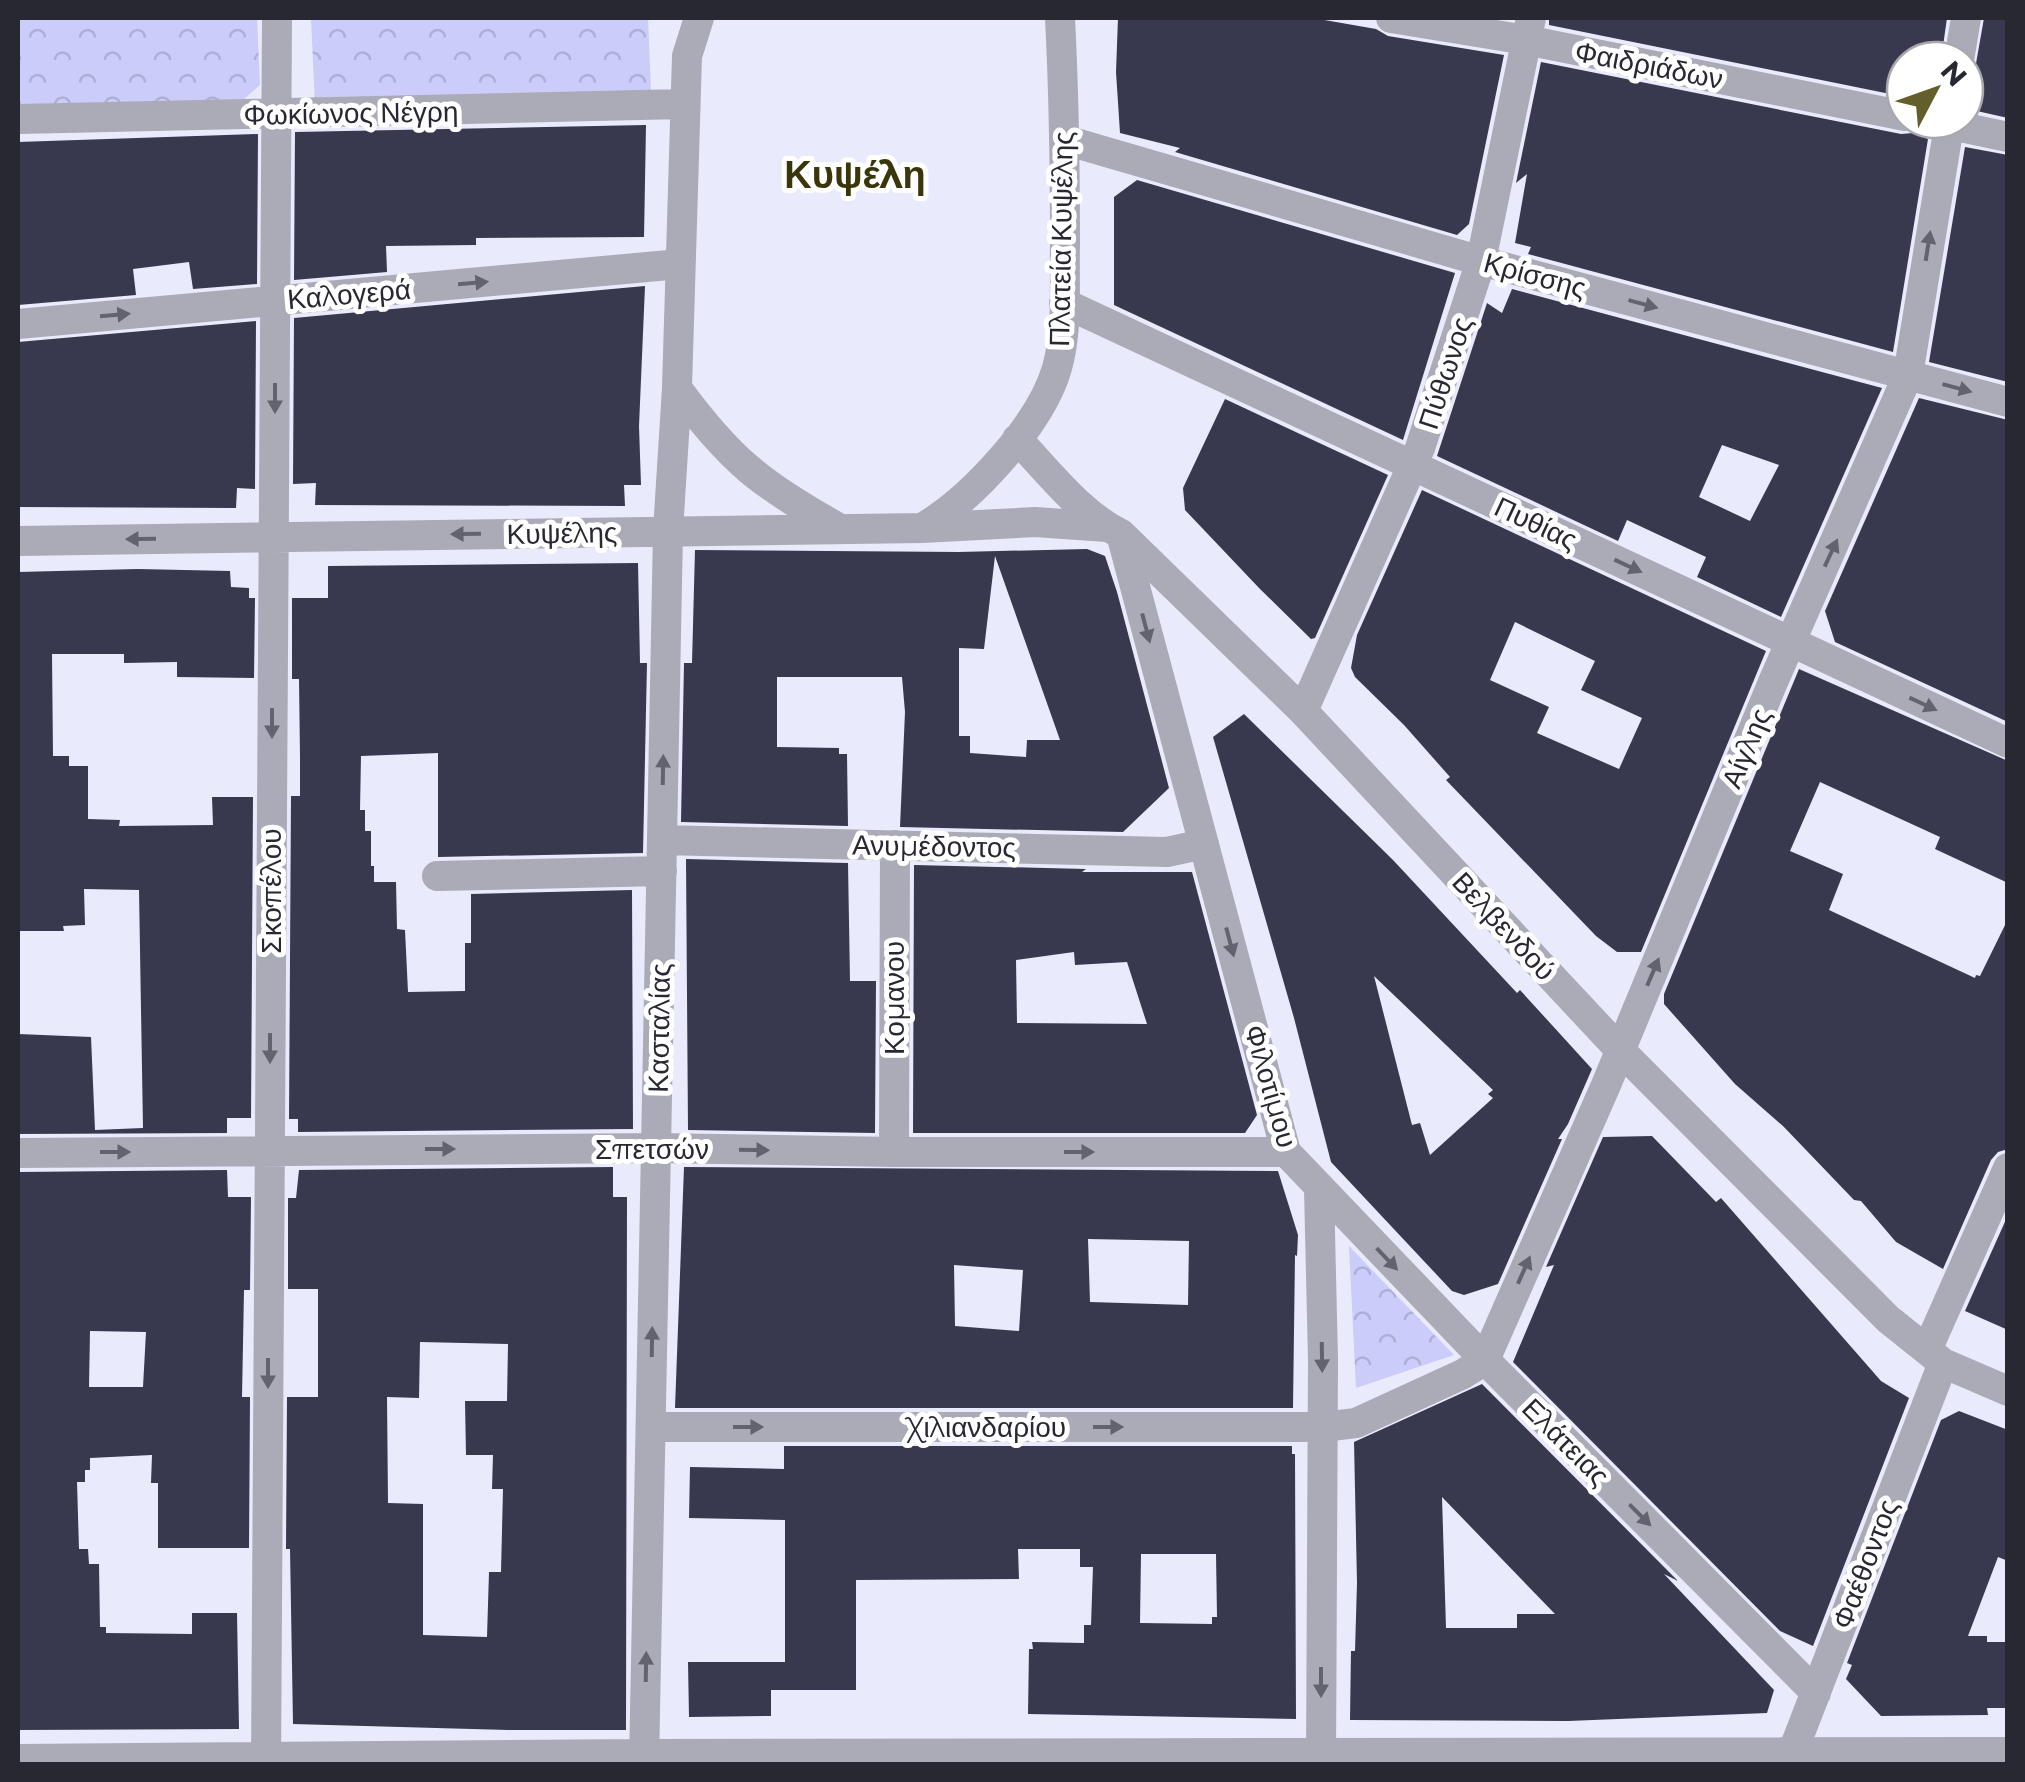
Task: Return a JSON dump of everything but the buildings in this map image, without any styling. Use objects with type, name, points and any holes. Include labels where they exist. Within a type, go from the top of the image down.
[{"type":"street","name":"Σκοπέλου","points":[[266,1761],[277,18]]},
{"type":"street","points":[[668,531],[677,388],[684,104],[687,56],[699,18]]},
{"type":"street","name":"Πλατεία Κυψέλης","points":[[922,528],[940,518],[1017,439],[1047,393],[1057,368],[1064,303],[1065,140],[1060,18]]},
{"type":"street","name":"Φαιδριάδων","points":[[1392,18],[1529,29],[1885,111]]},
{"type":"street","name":"Πύθωνος","points":[[1303,711],[1413,466],[1481,261],[1529,29]]},
{"type":"street","name":"Φωκίωνος Νέγρη","points":[[18,119],[684,104]]},
{"type":"street","name":"Κρίσσης","points":[[1065,140],[1481,261],[2008,402]]},
{"type":"street","name":"Αίγλης","points":[[1485,1360],[1620,1050],[1790,642],[1908,375],[1940,140]]},
{"type":"street","name":"Καλογερά","points":[[18,324],[680,264]]},
{"type":"street","name":"Πυθίας","points":[[1064,303],[2008,743]]},
{"type":"street","points":[[677,388],[710,434],[742,466],[782,496],[840,528]]},
{"type":"street","name":"Βελβενδού","points":[[1017,439],[1303,711],[1620,1050],[1888,1319],[1935,1356],[2008,1391]]},
{"type":"street","name":"Κυψέλης","points":[[18,541],[922,528],[1035,522],[1114,530]]},
{"type":"street","name":"Φιλοτίμου","points":[[1114,530],[1204,844],[1286,1152],[1319,1189]]},
{"type":"street","name":"Κασταλίας","points":[[644,1759],[668,531]]},
{"type":"street","name":"Ανυμέδοντος","points":[[437,876],[662,855],[895,844],[1168,852],[1204,844]]},
{"type":"street","name":"Κομανου","points":[[894,1152],[895,844]]},
{"type":"street","name":"Σπετσών","points":[[18,1153],[656,1148],[1286,1152]]},
{"type":"street","name":"Φαέθοντος","points":[[1790,1758],[1935,1356],[2008,1168]]},
{"type":"street","points":[[1319,1189],[1321,1759]]},
{"type":"street","name":"Ελάτειας","points":[[1319,1189],[1816,1692]]},
{"type":"street","name":"Χιλιανδαρίου","points":[[651,1427],[1322,1427],[1356,1423],[1485,1360]]},
{"type":"street","points":[[18,1759],[1790,1758],[2008,1752]]},
{"type":"green space","points":[[18,18],[257,18],[260,85],[241,102],[18,108]]},
{"type":"green space","points":[[311,18],[648,18],[651,91],[315,106]]},
{"type":"green space","points":[[1349,1246],[1454,1355],[1356,1388]]},
{"type":"district","name":"Κυψέλη","points":[[855,175]]}]
